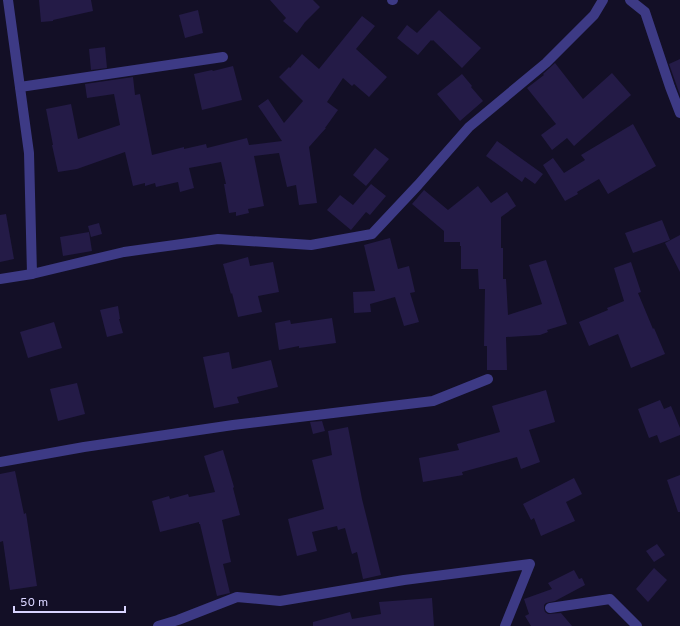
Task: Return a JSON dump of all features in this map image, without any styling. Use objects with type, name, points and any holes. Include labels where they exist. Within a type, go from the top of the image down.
[{"type":"street","points":[[8,0],[29,153],[32,274]]},
{"type":"street","points":[[0,279],[32,274],[124,252],[218,239],[311,245],[372,234],[469,127],[546,63],[594,15],[603,0]]},
{"type":"street","points":[[630,0],[646,12],[680,113]]},
{"type":"street","points":[[20,87],[223,57]]},
{"type":"street","points":[[0,462],[233,424],[434,401],[488,380]]},
{"type":"street","points":[[158,626],[178,620],[237,597],[280,601],[404,580],[530,564],[504,626]]},
{"type":"street","points":[[550,608],[610,599],[637,626]]},
{"type":"building","points":[[39,0],[91,0],[93,11],[53,21],[41,22]]},
{"type":"building","points":[[270,0],[313,0],[320,7],[305,22],[297,33],[283,21],[286,18]]},
{"type":"building","points":[[198,10],[203,33],[185,38],[179,15]]},
{"type":"building","points":[[439,10],[481,48],[462,68],[433,40],[431,40],[418,55],[397,38],[407,25],[417,33]]},
{"type":"building","points":[[362,16],[375,26],[356,49],[387,77],[369,97],[354,84],[352,86],[343,78],[327,102],[338,110],[326,128],[309,147],[317,203],[299,205],[296,185],[287,187],[279,153],[254,156],[264,206],[248,209],[249,213],[236,216],[236,212],[229,213],[224,184],[226,184],[221,162],[189,168],[194,188],[180,192],[178,182],[156,187],[155,183],[145,186],[145,183],[133,186],[125,152],[77,169],[58,172],[46,109],[71,104],[78,139],[120,125],[114,94],[87,98],[85,84],[133,77],[135,95],[140,94],[152,155],[184,147],[184,149],[206,144],[207,148],[247,138],[249,145],[282,141],[258,106],[268,99],[284,123],[303,101],[279,77],[289,67],[290,68],[302,54],[319,69]]},
{"type":"building","points":[[105,47],[107,68],[91,70],[89,49]]},
{"type":"building","points":[[680,59],[680,95],[669,64]]},
{"type":"building","points":[[555,63],[583,99],[612,73],[631,95],[574,146],[567,138],[552,150],[541,135],[556,124],[527,88],[544,75],[543,74]]},
{"type":"building","points":[[233,66],[242,100],[202,110],[194,74]]},
{"type":"building","points":[[462,74],[483,101],[460,121],[437,94]]},
{"type":"building","points":[[633,124],[656,166],[608,194],[599,179],[565,201],[543,165],[553,158],[564,173],[585,160],[581,155]]},
{"type":"building","points":[[497,141],[543,174],[535,184],[525,177],[522,182],[486,156]]},
{"type":"building","points":[[375,148],[389,159],[366,186],[353,175]]},
{"type":"building","points":[[371,184],[386,196],[370,215],[366,212],[351,230],[327,210],[340,195],[353,205]]},
{"type":"building","points":[[478,186],[491,203],[507,192],[516,206],[501,217],[503,279],[506,279],[508,315],[542,304],[529,265],[546,260],[567,324],[547,330],[548,332],[540,335],[506,337],[507,370],[487,370],[487,346],[484,346],[485,289],[479,289],[478,269],[461,269],[460,242],[444,242],[444,231],[412,204],[424,190],[448,210]]},
{"type":"building","points":[[6,214],[14,259],[0,262],[0,215]]},
{"type":"building","points":[[662,220],[670,240],[633,253],[625,233]]},
{"type":"building","points":[[99,223],[102,234],[91,237],[88,226]]},
{"type":"building","points":[[89,232],[92,251],[63,256],[60,237]]},
{"type":"building","points":[[680,235],[680,272],[665,243]]},
{"type":"building","points":[[390,238],[398,269],[409,266],[415,292],[410,293],[419,322],[404,326],[395,297],[370,304],[371,312],[354,313],[353,292],[375,291],[364,245]]},
{"type":"building","points":[[248,257],[250,266],[273,262],[279,292],[258,296],[262,312],[238,317],[223,264]]},
{"type":"building","points":[[631,262],[641,292],[638,293],[665,354],[631,368],[618,334],[589,346],[579,322],[608,310],[607,308],[624,301],[614,268]]},
{"type":"building","points":[[118,306],[119,319],[123,333],[107,337],[100,310]]},
{"type":"building","points":[[332,318],[336,343],[299,348],[299,346],[279,350],[275,323],[290,320],[291,324]]},
{"type":"building","points":[[54,322],[62,348],[28,358],[20,332]]},
{"type":"building","points":[[229,352],[232,369],[271,360],[278,387],[237,397],[239,403],[214,408],[203,357]]},
{"type":"building","points":[[77,383],[85,414],[58,421],[50,389]]},
{"type":"building","points":[[546,390],[555,422],[529,430],[540,462],[521,469],[517,457],[462,472],[463,475],[423,482],[419,458],[459,450],[457,444],[500,432],[492,406]]},
{"type":"building","points":[[660,400],[664,409],[671,406],[680,428],[680,435],[660,443],[657,435],[649,438],[638,409]]},
{"type":"building","points":[[322,421],[325,431],[313,434],[310,422]]},
{"type":"building","points":[[348,427],[362,499],[381,575],[363,579],[357,552],[352,554],[345,528],[338,530],[337,526],[312,532],[317,551],[297,556],[288,519],[324,509],[312,460],[332,455],[328,431]]},
{"type":"building","points":[[223,450],[234,487],[240,515],[222,520],[231,562],[223,564],[230,593],[217,596],[199,522],[160,532],[152,501],[169,496],[170,499],[188,494],[189,497],[215,492],[204,456]]},
{"type":"building","points":[[15,471],[24,514],[26,513],[37,586],[10,590],[3,541],[0,542],[0,474]]},
{"type":"building","points":[[680,475],[680,512],[678,512],[667,480]]},
{"type":"building","points":[[574,478],[582,494],[566,502],[575,521],[541,536],[534,518],[531,520],[523,504]]},
{"type":"building","points":[[657,544],[665,555],[654,562],[646,551]]},
{"type":"building","points":[[654,568],[667,580],[648,602],[636,589]]},
{"type":"building","points":[[574,570],[579,579],[582,578],[585,585],[555,601],[544,605],[545,612],[548,614],[561,613],[572,626],[531,626],[525,616],[529,614],[524,599],[552,589],[548,583]]},
{"type":"building","points":[[432,598],[434,626],[313,626],[313,622],[350,612],[352,619],[381,614],[379,602]]}]
